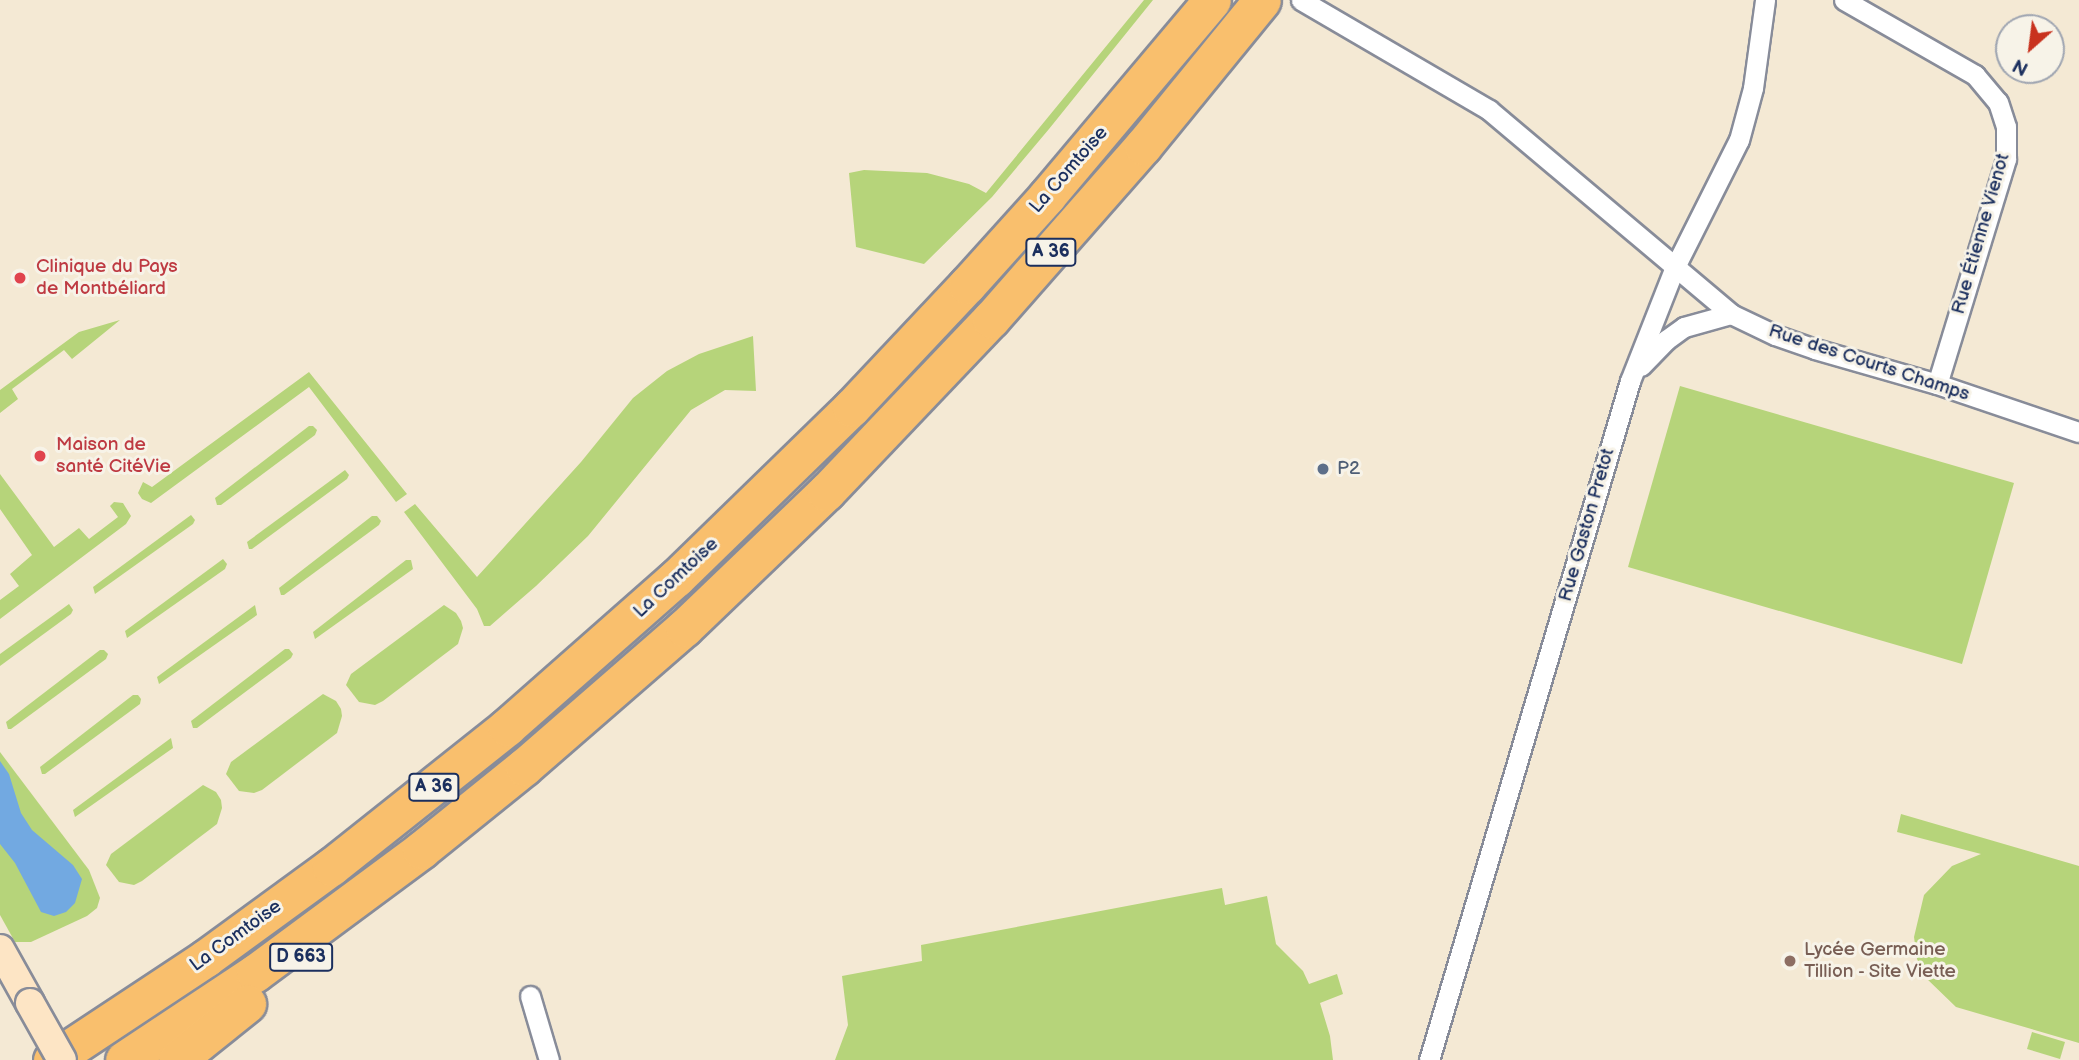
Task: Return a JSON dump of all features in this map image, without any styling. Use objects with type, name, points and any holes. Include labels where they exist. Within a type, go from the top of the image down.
[{"type":"highway","name":"La Comtoise","points":[[52,1060],[206,958],[374,834],[507,727],[676,578],[835,424],[967,285],[1047,196],[1212,0]]},
{"type":"highway","name":"La Comtoise","points":[[124,1060],[255,973],[421,850],[524,767],[684,628],[877,440],[1054,249],[1143,146],[1262,0]]},
{"type":"highway","name":"D 663","points":[[177,1060],[286,971],[421,850]]},
{"type":"main road","points":[[0,949],[62,1060]]},
{"type":"street","points":[[1765,7],[1783,0]]},
{"type":"street","name":"Rue Étienne Vienot","points":[[1844,0],[1975,75],[1998,102],[2006,127],[2006,159],[1937,384]]},
{"type":"street","name":"Rue des Courts Champs","points":[[1307,3],[1489,110],[1731,314],[1815,349],[1937,384],[2079,432]]},
{"type":"street","name":"Rue Gaston Pretot","points":[[1429,1060],[1630,381],[1675,267],[1739,140],[1753,88],[1765,7]]},
{"type":"street","points":[[1630,381],[1648,357],[1684,327],[1731,314]]},
{"type":"street","points":[[530,996],[549,1060]]},
{"type":"green space","points":[[1144,0],[1153,0],[1049,129],[992,197],[924,264],[856,247],[849,173],[864,170],[927,173],[969,184],[986,193]]},
{"type":"green space","points":[[120,320],[72,359],[64,350],[12,389],[18,399],[0,413],[0,390],[79,332]]},
{"type":"green space","points":[[753,336],[756,391],[725,390],[691,410],[588,536],[490,626],[484,626],[477,609],[404,512],[415,504],[477,577],[581,462],[633,398],[667,371],[699,354]]},
{"type":"green space","points":[[309,372],[407,494],[396,502],[309,387],[151,503],[142,499],[138,493],[143,482],[152,487]]},
{"type":"green space","points":[[1680,386],[2014,483],[1962,664],[1628,567]]},
{"type":"green space","points":[[309,426],[317,430],[315,435],[221,505],[217,505],[215,498]]},
{"type":"green space","points":[[345,470],[349,475],[347,479],[249,549],[247,542]]},
{"type":"green space","points":[[0,474],[54,547],[79,528],[89,539],[118,517],[110,506],[114,502],[123,503],[131,516],[126,524],[0,619],[0,600],[19,586],[10,574],[32,555],[0,509]]},
{"type":"green space","points":[[191,515],[195,520],[193,524],[95,594],[93,587]]},
{"type":"green space","points":[[372,516],[377,516],[381,521],[379,525],[281,595],[279,588]]},
{"type":"green space","points":[[223,559],[227,564],[225,569],[127,638],[125,631]]},
{"type":"green space","points":[[406,560],[411,560],[413,569],[315,639],[313,632]]},
{"type":"green space","points":[[69,604],[73,610],[71,614],[0,666],[0,654]]},
{"type":"green space","points":[[255,605],[257,615],[159,684],[157,677]]},
{"type":"green space","points":[[444,605],[456,613],[461,621],[463,628],[458,644],[383,701],[375,705],[359,702],[346,685],[351,674]]},
{"type":"green space","points":[[285,649],[289,649],[293,654],[291,658],[197,728],[193,728],[191,721]]},
{"type":"green space","points":[[100,650],[108,654],[106,659],[8,729],[6,722]]},
{"type":"green space","points":[[323,694],[336,701],[341,709],[342,716],[337,733],[262,790],[254,793],[239,791],[226,774],[231,762]]},
{"type":"green space","points":[[133,695],[138,695],[140,704],[42,774],[40,767]]},
{"type":"green space","points":[[171,738],[173,748],[75,817],[73,810]]},
{"type":"green space","points":[[0,752],[89,870],[100,898],[97,908],[87,916],[31,942],[15,942],[0,915]]},
{"type":"green space","points":[[203,785],[216,792],[221,800],[222,808],[217,824],[142,881],[134,885],[119,882],[106,865],[111,854]]},
{"type":"green space","points":[[1901,814],[2079,866],[2079,1043],[1956,1007],[1926,978],[1917,959],[1914,937],[1924,895],[1952,866],[1981,854],[1897,832]]},
{"type":"green space","points":[[1222,888],[1225,905],[1267,896],[1276,944],[1303,971],[1309,984],[1337,974],[1343,994],[1320,1003],[1330,1036],[1333,1060],[835,1060],[848,1025],[842,976],[922,961],[921,945]]},
{"type":"green space","points":[[2032,1032],[2065,1042],[2060,1059],[2027,1049]]},
{"type":"water","points":[[0,761],[9,774],[21,813],[32,830],[73,865],[82,879],[75,903],[66,912],[54,916],[41,912],[15,863],[0,844]]},
{"type":"place","name":"Clinique du Pays de Montbéliard","points":[[20,278]]},
{"type":"place","name":"Maison de santé CitéVie","points":[[40,456]]},
{"type":"place","name":"P2","points":[[1323,469]]},
{"type":"place","name":"Lycée Germaine Tillion - Site Viette","points":[[1790,961]]}]
